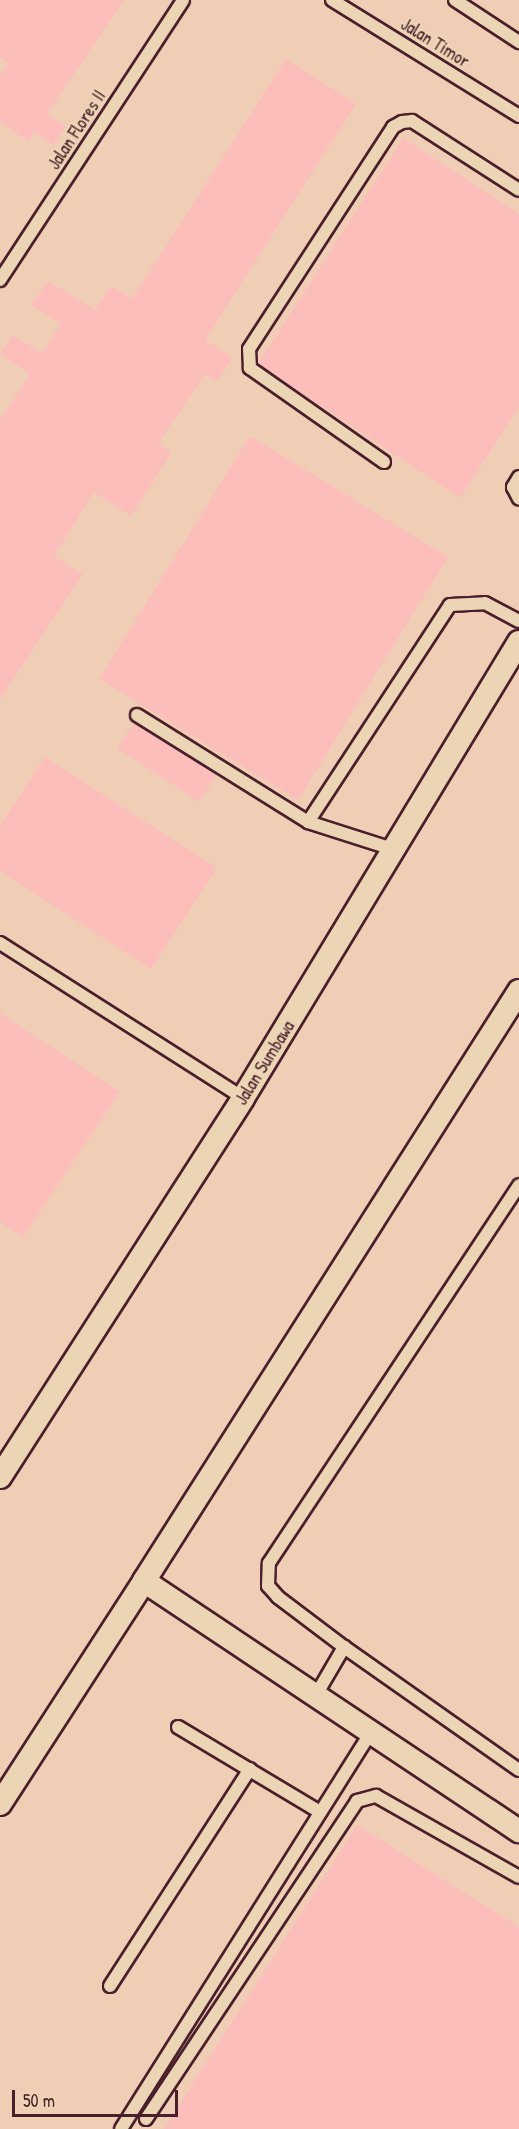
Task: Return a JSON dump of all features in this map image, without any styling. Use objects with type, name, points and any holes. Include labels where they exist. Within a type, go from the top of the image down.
[{"type":"street","name":"Jalan Sumbawa","points":[[0,1477],[243,1098],[396,850],[519,642]]},
{"type":"street","points":[[0,1804],[519,991]]},
{"type":"street","points":[[144,1581],[372,1730],[519,1831]]},
{"type":"lane","name":"Jalan Flores II","points":[[0,280],[183,0]]},
{"type":"lane","name":"Jalan Timor","points":[[332,0],[519,116]]},
{"type":"lane","points":[[454,0],[519,42]]},
{"type":"lane","points":[[384,462],[250,368],[249,349],[393,127],[402,122],[412,121],[519,190]]},
{"type":"lane","points":[[519,477],[513,486],[519,499]]},
{"type":"lane","points":[[308,822],[450,605],[485,603],[516,619]]},
{"type":"lane","points":[[137,715],[308,822],[396,850]]},
{"type":"lane","points":[[0,943],[243,1098]]},
{"type":"lane","points":[[519,1185],[269,1563],[268,1586],[278,1598],[344,1647],[519,1770]]},
{"type":"lane","points":[[316,1695],[344,1647]]},
{"type":"lane","points":[[178,1727],[321,1812]]},
{"type":"lane","points":[[121,2129],[372,1730]]},
{"type":"lane","points":[[110,1986],[250,1769]]},
{"type":"lane","points":[[146,2119],[357,1801],[376,1796],[519,1877]]},
{"type":"shaded area","points":[[0,0],[519,0],[519,2129],[0,2129]]},
{"type":"building","points":[[0,0],[124,0],[47,114],[66,127],[53,145],[34,132],[28,141],[0,122],[0,76],[9,63],[0,57]]},
{"type":"building","points":[[286,59],[356,104],[205,340],[233,357],[217,382],[205,374],[158,444],[172,452],[131,516],[94,492],[54,556],[83,574],[0,699],[0,420],[30,374],[0,354],[12,335],[42,353],[61,324],[31,305],[48,281],[95,310],[111,286],[132,299]]},
{"type":"building","points":[[403,138],[519,214],[519,407],[460,498],[258,364]]},
{"type":"building","points":[[250,436],[448,557],[298,800],[99,679]]},
{"type":"building","points":[[134,723],[217,775],[199,802],[117,748]]},
{"type":"building","points":[[45,757],[217,868],[151,969],[0,871],[0,826]]},
{"type":"building","points":[[0,1013],[120,1092],[23,1237],[0,1222]]},
{"type":"building","points":[[357,1825],[519,1927],[519,2129],[164,2129]]}]
